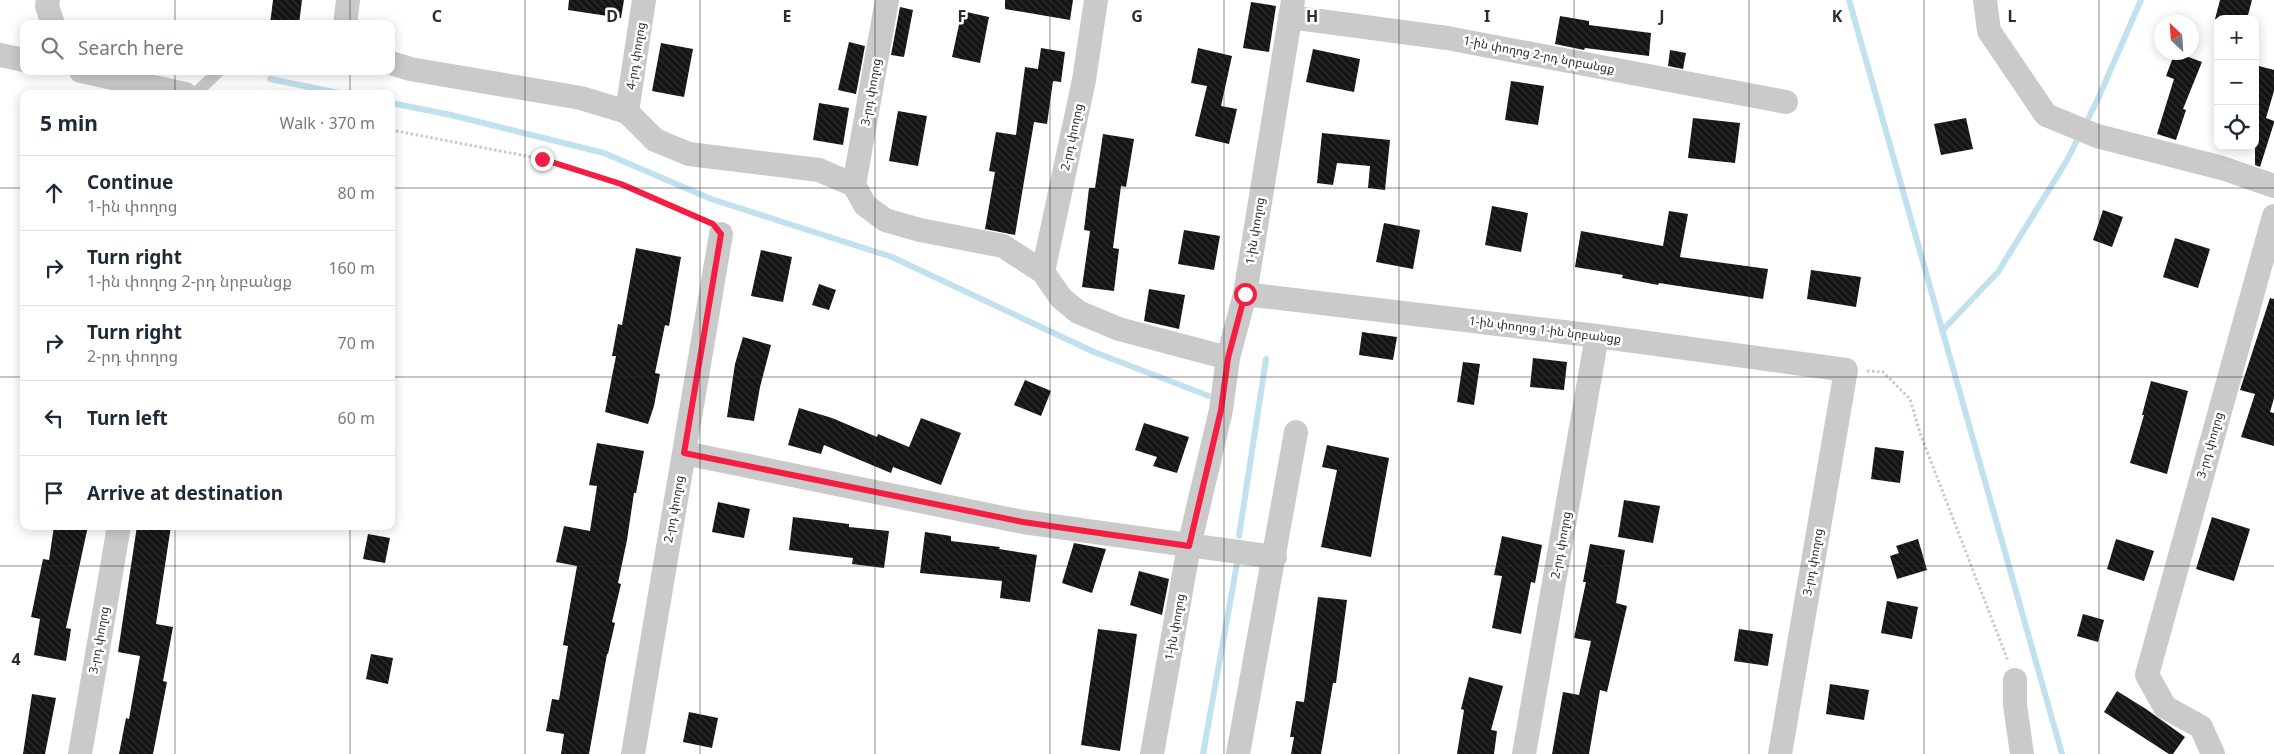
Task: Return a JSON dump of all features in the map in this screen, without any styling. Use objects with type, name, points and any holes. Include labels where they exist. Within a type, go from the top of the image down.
[{"type":"street","points":[[346,20],[348,0]]},
{"type":"street","name":"4-րդ փողոց","points":[[627,112],[644,0]]},
{"type":"street","name":"3-րդ փողոց","points":[[854,185],[887,0]]},
{"type":"street","name":"2-րդ փողոց","points":[[1043,272],[1084,80],[1096,0]]},
{"type":"street","points":[[1984,0],[1989,31],[2046,115],[2068,126],[2098,136],[2222,168],[2274,186]]},
{"type":"street","name":"1-ին փողոց 2-րդ նրբանցք","points":[[1291,8],[1786,102]]},
{"type":"street","name":"1-ին փողոց","points":[[1152,754],[1189,546],[1221,410],[1228,358],[1245,294],[1291,8]]},
{"type":"street","points":[[0,55],[20,59]]},
{"type":"street","points":[[395,64],[410,69],[580,98],[627,112],[655,140],[689,154],[819,170],[854,185],[865,205],[885,220],[920,230],[1003,246],[1043,272],[1061,298],[1078,312],[1119,329],[1228,358]]},
{"type":"street","points":[[98,75],[167,90]]},
{"type":"street","name":"3-րդ փողոց","points":[[2213,754],[2201,728],[2165,707],[2147,675],[2274,216]]},
{"type":"street","name":"2-րդ փողոց","points":[[633,754],[721,234]]},
{"type":"street","name":"1-ին փողոց 1-ին նրբանցք","points":[[1245,294],[1597,336],[1846,370]]},
{"type":"street","name":"2-րդ փողոց","points":[[1524,754],[1597,336]]},
{"type":"street","name":"3-րդ փողոց","points":[[1780,754],[1846,370]]},
{"type":"street","points":[[1238,754],[1296,432]]},
{"type":"street","points":[[684,453],[1023,522],[1275,557]]},
{"type":"street","name":"3-րդ փողոց","points":[[80,754],[118,530]]},
{"type":"street","points":[[2015,680],[2015,705],[2022,754]]},
{"type":"lane","points":[[199,90],[215,75]]},
{"type":"path","points":[[395,131],[542,159],[603,178],[713,224],[721,234]]},
{"type":"path","points":[[1846,370],[1883,372],[1910,399],[1920,433],[2015,680]]},
{"type":"building","points":[[273,0],[302,0],[300,20],[270,20]]},
{"type":"building","points":[[569,0],[624,0],[621,18],[568,10]]},
{"type":"building","points":[[1005,0],[1073,0],[1070,20],[1005,9]]},
{"type":"building","points":[[2220,0],[2252,0],[2248,15],[2216,15]]},
{"type":"building","points":[[1251,2],[1276,6],[1269,52],[1243,48]]},
{"type":"building","points":[[900,7],[913,10],[904,57],[891,55]]},
{"type":"building","points":[[962,11],[989,17],[980,63],[952,57]]},
{"type":"building","points":[[1560,16],[1589,21],[1589,25],[1651,33],[1649,56],[1585,48],[1584,50],[1555,44]]},
{"type":"building","points":[[849,42],[865,46],[856,94],[838,90]]},
{"type":"building","points":[[661,43],[693,49],[684,97],[652,91]]},
{"type":"building","points":[[1041,48],[1065,52],[1061,82],[1053,81],[1047,124],[1034,122],[1015,235],[985,229],[995,172],[989,171],[996,132],[1016,135],[1025,67],[1038,69]]},
{"type":"building","points":[[1198,48],[1232,56],[1221,106],[1237,109],[1229,144],[1195,136],[1207,86],[1191,83]]},
{"type":"building","points":[[1313,49],[1360,59],[1354,92],[1306,82]]},
{"type":"building","points":[[1670,50],[1686,53],[1683,69],[1668,66]]},
{"type":"building","points":[[2172,60],[2197,60],[2202,62],[2183,109],[2186,110],[2176,140],[2157,134],[2174,79],[2166,76]]},
{"type":"building","points":[[2259,66],[2274,70],[2274,91],[2266,118],[2274,121],[2274,123],[2260,167],[2255,165],[2255,150],[2259,150]]},
{"type":"building","points":[[1511,81],[1544,86],[1538,125],[1505,120]]},
{"type":"building","points":[[819,103],[849,108],[843,145],[813,140]]},
{"type":"building","points":[[898,111],[927,116],[918,166],[889,161]]},
{"type":"building","points":[[1693,118],[1740,123],[1735,163],[1688,158]]},
{"type":"building","points":[[1966,118],[1973,149],[1941,155],[1934,124]]},
{"type":"building","points":[[1322,133],[1390,140],[1385,190],[1368,188],[1370,166],[1337,163],[1333,185],[1317,183]]},
{"type":"building","points":[[1103,134],[1134,139],[1126,187],[1121,186],[1113,248],[1119,249],[1114,291],[1082,287],[1090,231],[1084,230],[1089,188],[1095,188]]},
{"type":"building","points":[[1492,206],[1528,213],[1521,252],[1485,245]]},
{"type":"building","points":[[2103,210],[2123,217],[2112,247],[2093,240]]},
{"type":"building","points":[[1669,211],[1688,214],[1680,257],[1768,269],[1763,299],[1659,283],[1658,285],[1622,278],[1623,275],[1575,267],[1581,231],[1663,246]]},
{"type":"building","points":[[1384,223],[1420,230],[1413,269],[1376,262]]},
{"type":"building","points":[[1184,230],[1220,236],[1214,270],[1178,264]]},
{"type":"building","points":[[2175,238],[2210,249],[2198,288],[2163,277]]},
{"type":"building","points":[[636,248],[681,257],[669,326],[665,325],[655,373],[660,374],[654,406],[648,424],[605,412],[616,356],[612,356],[618,324],[622,325]]},
{"type":"building","points":[[761,250],[792,257],[783,302],[751,296]]},
{"type":"building","points":[[1811,270],[1861,277],[1856,307],[1807,299]]},
{"type":"building","points":[[819,284],[836,290],[829,310],[812,305]]},
{"type":"building","points":[[1149,289],[1185,295],[1179,329],[1144,321]]},
{"type":"building","points":[[2270,298],[2274,299],[2274,398],[2270,412],[2274,413],[2274,446],[2241,437],[2255,394],[2240,390]]},
{"type":"building","points":[[1362,332],[1397,337],[1393,360],[1359,355]]},
{"type":"building","points":[[743,337],[771,345],[760,387],[754,421],[727,417],[735,364]]},
{"type":"building","points":[[1533,358],[1567,362],[1564,390],[1530,387]]},
{"type":"building","points":[[1463,362],[1480,364],[1474,405],[1457,402]]},
{"type":"building","points":[[1025,380],[1051,391],[1041,416],[1014,405]]},
{"type":"building","points":[[2151,381],[2188,391],[2167,474],[2130,463],[2144,415],[2142,415]]},
{"type":"building","points":[[799,408],[832,418],[877,437],[878,434],[909,447],[921,418],[961,433],[941,485],[893,467],[891,473],[824,445],[821,454],[788,445]]},
{"type":"building","points":[[1144,423],[1189,437],[1177,473],[1153,466],[1157,457],[1135,450]]},
{"type":"building","points":[[597,443],[644,451],[636,493],[634,493],[618,583],[621,584],[612,622],[615,623],[607,654],[589,754],[561,754],[564,734],[546,731],[552,699],[559,700],[568,646],[563,645],[577,566],[556,562],[564,526],[590,531],[597,486],[589,485]]},
{"type":"building","points":[[1327,445],[1389,458],[1371,557],[1321,547],[1337,470],[1322,467]]},
{"type":"building","points":[[1875,447],[1904,451],[1900,483],[1871,479]]},
{"type":"building","points":[[1624,500],[1660,506],[1653,543],[1618,537]]},
{"type":"building","points":[[718,502],[750,509],[744,538],[712,532]]},
{"type":"building","points":[[793,517],[849,524],[849,527],[889,531],[884,568],[852,564],[853,558],[789,550]]},
{"type":"building","points":[[2212,517],[2250,529],[2234,581],[2196,569]]},
{"type":"building","points":[[53,530],[87,530],[66,628],[71,629],[66,661],[34,655],[40,619],[31,617],[43,559],[49,560]]},
{"type":"building","points":[[136,530],[170,530],[156,624],[173,627],[163,681],[167,682],[153,754],[119,754],[126,718],[129,719],[140,656],[118,652]]},
{"type":"building","points":[[925,532],[951,536],[951,541],[1000,547],[999,549],[1037,555],[1030,602],[1000,598],[1002,581],[920,573]]},
{"type":"building","points":[[368,534],[390,538],[385,563],[363,559]]},
{"type":"building","points":[[1502,536],[1542,545],[1535,583],[1531,582],[1521,634],[1492,628],[1502,576],[1494,575]]},
{"type":"building","points":[[1918,539],[1927,570],[1897,579],[1890,556],[1899,553],[1896,546]]},
{"type":"building","points":[[2116,539],[2154,551],[2144,581],[2107,569]]},
{"type":"building","points":[[1074,543],[1106,549],[1092,593],[1062,583]]},
{"type":"building","points":[[1590,544],[1625,550],[1616,603],[1627,606],[1607,692],[1600,690],[1589,754],[1552,754],[1563,692],[1579,695],[1591,641],[1574,638],[1586,582],[1583,582]]},
{"type":"building","points":[[1139,571],[1169,579],[1162,615],[1130,605]]},
{"type":"building","points":[[1318,597],[1347,600],[1336,683],[1333,683],[1321,754],[1291,754],[1294,737],[1290,737],[1296,701],[1304,702]]},
{"type":"building","points":[[1887,601],[1918,607],[1912,639],[1881,633]]},
{"type":"building","points":[[2083,614],[2104,620],[2098,642],[2077,636]]},
{"type":"building","points":[[1098,629],[1137,634],[1120,751],[1081,745]]},
{"type":"building","points":[[1739,629],[1773,634],[1768,666],[1734,661]]},
{"type":"building","points":[[371,654],[393,658],[388,684],[366,679]]},
{"type":"building","points":[[1469,677],[1503,686],[1491,730],[1497,731],[1494,754],[1457,754],[1464,710],[1461,709]]},
{"type":"building","points":[[1830,684],[1869,690],[1864,720],[1826,714]]},
{"type":"building","points":[[2117,691],[2185,737],[2173,754],[2169,754],[2104,712]]},
{"type":"building","points":[[32,694],[56,698],[45,754],[23,754]]},
{"type":"building","points":[[689,712],[718,718],[712,748],[683,742]]},
{"type":"waterway","points":[[1849,0],[2062,754]]},
{"type":"waterway","points":[[1942,331],[1998,272],[2066,162],[2097,101],[2141,0]]},
{"type":"waterway","points":[[270,79],[324,90]]},
{"type":"waterway","points":[[395,104],[451,115],[604,153],[711,199],[892,257],[1094,352],[1209,396]]},
{"type":"waterway","points":[[1239,536],[1266,359]]},
{"type":"waterway","points":[[1203,754],[1238,558]]},
{"type":"route","points":[[542,159],[621,184],[713,224],[721,234],[684,453],[1023,522],[1189,546],[1221,410],[1228,358],[1245,294]]}]
